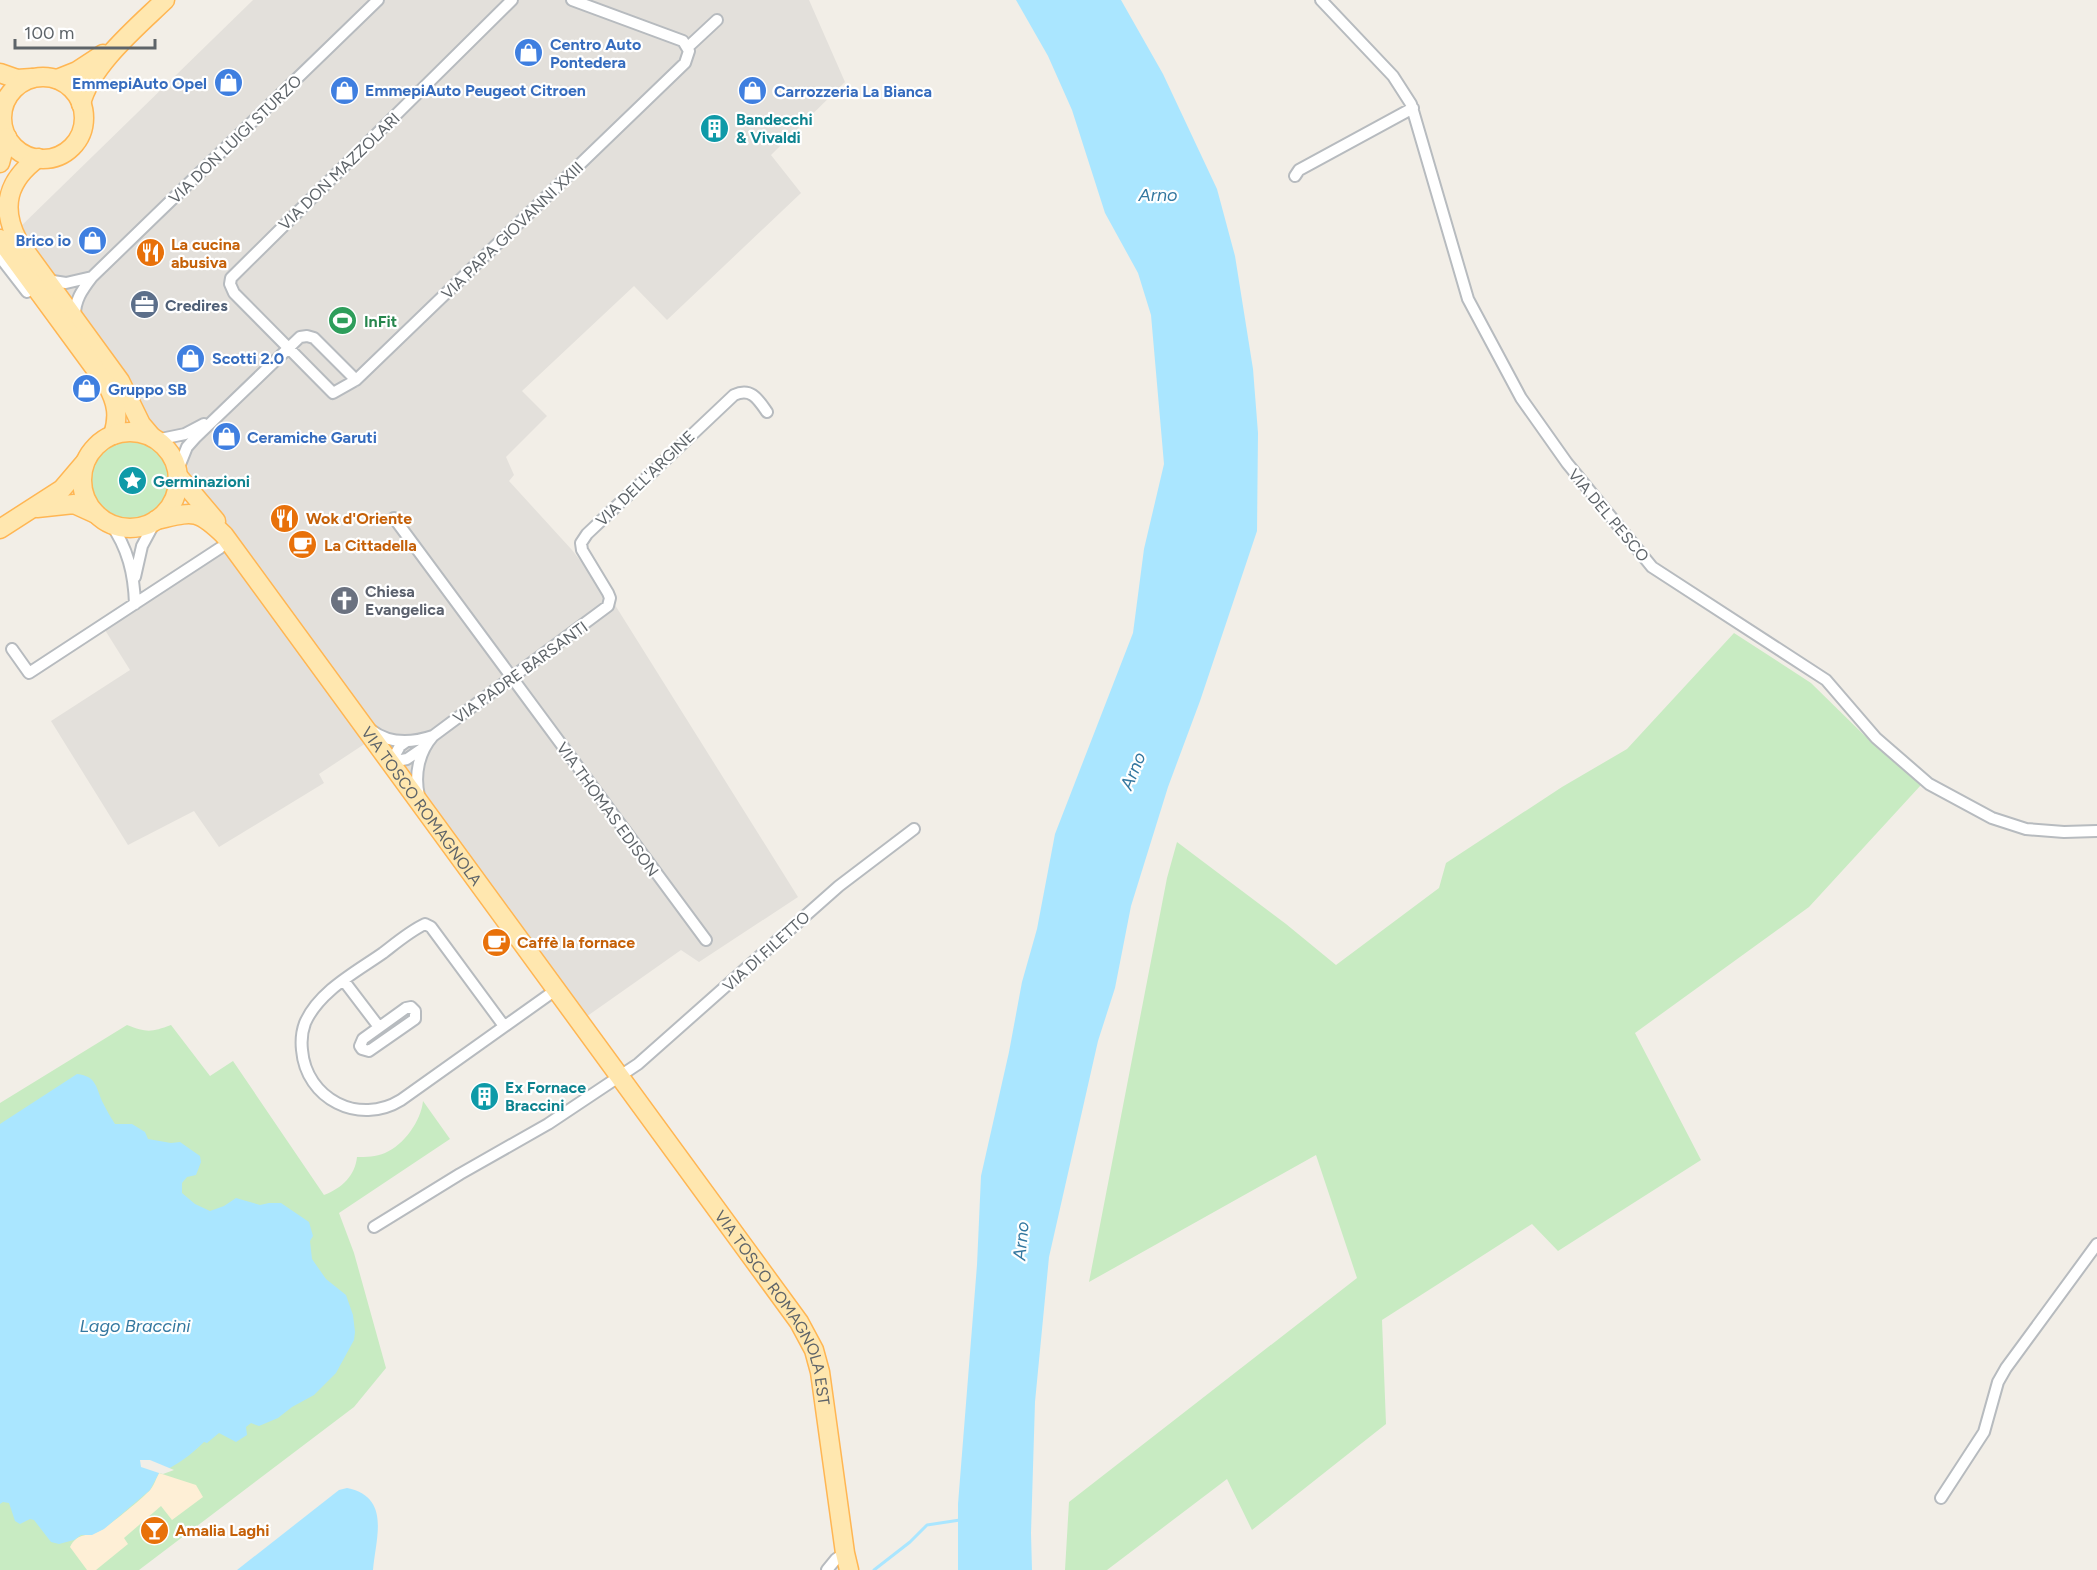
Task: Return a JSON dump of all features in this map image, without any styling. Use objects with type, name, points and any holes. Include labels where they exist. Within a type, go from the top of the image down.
[{"type":"main road","points":[[33,78],[22,82],[13,90],[1,109],[7,137],[20,151],[38,158],[58,155],[75,143],[83,124],[81,104],[93,76],[129,35],[165,0]]},
{"type":"main road","points":[[57,79],[88,65],[129,35]]},
{"type":"main road","points":[[0,73],[17,79],[45,77],[57,79],[72,89],[81,104]]},
{"type":"main road","points":[[0,163],[7,137]]},
{"type":"main road","points":[[33,509],[74,504],[103,518],[133,528],[156,520],[165,513],[174,499],[178,474],[172,457],[144,430],[120,381],[18,241],[12,229],[8,213],[10,197],[17,178],[38,158]]},
{"type":"main road","points":[[0,239],[107,385],[117,411],[117,423],[113,435]]},
{"type":"main road","points":[[0,529],[67,484],[100,443],[113,435],[133,432],[154,439]]},
{"type":"main road","points":[[86,461],[82,477],[84,493],[103,518]]},
{"type":"main road","name":"VIA TOSCO ROMAGNOLA","points":[[178,474],[215,518],[222,542]]},
{"type":"main road","name":"VIA TOSCO ROMAGNOLA","points":[[156,520],[192,513],[208,520],[222,542],[363,723],[620,1076]]},
{"type":"main road","name":"VIA TOSCO ROMAGNOLA EST","points":[[620,1076],[786,1303],[811,1343],[820,1372],[847,1562]]},
{"type":"street","name":"VIA DON LUIGI STURZO","points":[[75,320],[76,302],[92,277],[378,0]]},
{"type":"street","name":"VIA DON MAZZOLARI","points":[[356,380],[333,393],[234,293],[230,284],[233,275],[512,0]]},
{"type":"street","points":[[572,0],[673,36],[683,41],[688,47],[717,20]]},
{"type":"street","name":"VIA DEL PESCO","points":[[1321,0],[1393,76],[1413,108],[1468,298],[1521,398],[1567,463],[1652,567],[1827,680],[1876,738],[1929,784],[1992,818],[2026,828],[2064,832],[2097,831]]},
{"type":"street","name":"VIA PAPA GIOVANNI XXIII","points":[[356,380],[668,81],[685,63],[688,47]]},
{"type":"street","points":[[1295,176],[1299,170],[1413,108]]},
{"type":"street","points":[[0,257],[27,292]]},
{"type":"street","points":[[46,280],[66,283],[92,277]]},
{"type":"street","points":[[178,474],[188,447],[214,417],[300,337],[310,336],[356,380]]},
{"type":"street","name":"VIA DELL'ARGINE","points":[[606,607],[609,601],[608,593],[583,554],[581,546],[583,539],[734,395],[745,392],[752,394],[767,412]]},
{"type":"street","points":[[154,439],[185,434],[214,417]]},
{"type":"street","points":[[103,518],[123,544],[134,584],[135,604]]},
{"type":"street","name":"VIA THOMAS EDISON","points":[[394,518],[706,940]]},
{"type":"street","points":[[134,584],[142,546],[156,520]]},
{"type":"street","points":[[12,649],[29,673],[135,604],[222,542]]},
{"type":"street","name":"VIA PADRE BARSANTI","points":[[420,801],[417,785],[418,768],[424,748],[433,736],[606,607]]},
{"type":"street","name":"VIA PADRE BARSANTI","points":[[363,723],[384,737],[407,741],[433,736]]},
{"type":"street","points":[[391,762],[398,749],[407,741]]},
{"type":"street","name":"VIA PADRE BARSANTI","points":[[391,762],[407,759],[424,748]]},
{"type":"street","name":"VIA DI FILETTO","points":[[374,1227],[548,1124],[651,1054],[839,886],[914,829]]},
{"type":"street","points":[[504,1026],[426,924],[410,933],[329,992],[313,1009],[304,1025],[302,1042],[304,1063],[315,1086],[329,1099],[347,1108],[360,1111],[375,1110],[397,1103],[557,989]]},
{"type":"street","points":[[344,981],[379,1027]]},
{"type":"street","points":[[411,1007],[415,1011],[414,1019],[369,1051],[363,1051],[360,1046],[361,1041],[379,1027],[406,1008],[411,1007]]},
{"type":"street","points":[[1941,1498],[1984,1432],[1998,1382],[2006,1368],[2097,1244]]},
{"type":"street","points":[[827,1570],[836,1559],[847,1562]]},
{"type":"shaded area","points":[[253,0],[809,0],[845,82],[771,155],[801,193],[667,320],[634,286],[522,391],[547,416],[506,457],[514,475],[509,481],[572,550],[615,605],[798,897],[699,962],[681,950],[576,1024],[366,743],[319,774],[324,783],[219,847],[194,811],[128,845],[51,721],[130,670],[105,630],[240,542],[188,478],[187,461],[197,430],[164,434],[150,425],[17,230]]},
{"type":"green space","points":[[122,441],[138,441],[152,447],[163,458],[169,472],[169,488],[163,502],[152,513],[138,519],[122,519],[108,513],[97,502],[91,488],[91,472],[97,458],[108,447]]},
{"type":"green space","points":[[1734,633],[1811,683],[1863,734],[1921,785],[1809,907],[1635,1033],[1701,1160],[1558,1251],[1532,1224],[1382,1320],[1386,1424],[1252,1530],[1227,1479],[1107,1570],[1065,1570],[1069,1502],[1357,1278],[1316,1155],[1089,1282],[1167,878],[1177,842],[1286,924],[1336,965],[1439,888],[1446,863],[1562,787],[1627,749]]},
{"type":"green space","name":"Lago Braccini","points":[[127,1025],[149,1031],[171,1025],[210,1076],[233,1061],[324,1195],[336,1189],[350,1176],[357,1157],[382,1154],[399,1144],[415,1124],[423,1101],[450,1139],[339,1213],[354,1253],[386,1368],[354,1407],[139,1570],[0,1570],[0,1103]]},
{"type":"sand","points":[[159,1473],[196,1485],[203,1497],[172,1520],[161,1506],[124,1538],[128,1544],[96,1570],[87,1570],[70,1547],[73,1542],[80,1537],[101,1530],[141,1499],[153,1486]]},
{"type":"water","name":"Arno","points":[[1016,0],[1121,0],[1163,74],[1217,189],[1235,256],[1253,369],[1258,433],[1257,531],[1200,701],[1168,787],[1131,906],[1115,988],[1098,1041],[1049,1257],[1035,1402],[1032,1570],[958,1570],[958,1504],[977,1265],[981,1176],[1022,982],[1037,929],[1055,834],[1133,633],[1144,549],[1164,464],[1151,315],[1138,273],[1105,213],[1072,110],[1048,56]]},
{"type":"water","name":"Lago Braccini","points":[[77,1074],[92,1080],[115,1124],[132,1124],[145,1132],[148,1139],[171,1143],[180,1142],[200,1156],[201,1162],[196,1175],[187,1177],[182,1183],[182,1193],[195,1204],[210,1211],[236,1198],[260,1205],[281,1203],[309,1222],[313,1236],[310,1241],[312,1259],[326,1279],[346,1295],[353,1315],[355,1332],[354,1340],[336,1373],[314,1395],[278,1418],[259,1426],[251,1423],[246,1427],[247,1435],[236,1442],[219,1433],[207,1443],[204,1442],[183,1460],[159,1473],[150,1490],[104,1529],[92,1535],[81,1535],[74,1540],[59,1544],[51,1542],[34,1520],[30,1519],[20,1524],[15,1521],[9,1503],[0,1504],[0,1124]]},
{"type":"water","points":[[347,1488],[361,1493],[370,1500],[375,1509],[378,1532],[373,1570],[237,1570],[339,1490]]},
{"type":"pier","points":[[140,1460],[150,1460],[174,1470],[159,1473],[141,1467]]},
{"type":"waterway","points":[[874,1570],[910,1542],[927,1525],[960,1520]]},
{"type":"place","name":"Centro Auto Pontedera","points":[[529,53]]},
{"type":"place","name":"EmmepiAuto Opel","points":[[228,83]]},
{"type":"place","name":"EmmepiAuto Peugeot Citroen","points":[[344,90]]},
{"type":"place","name":"Carrozzeria La Bianca","points":[[753,91]]},
{"type":"place","name":"Bandecchi & Vivaldi","points":[[715,128]]},
{"type":"place","name":"Brico io","points":[[92,240]]},
{"type":"place","name":"La cucina abusiva","points":[[150,253]]},
{"type":"place","name":"Credires","points":[[144,305]]},
{"type":"place","name":"InFit","points":[[343,321]]},
{"type":"place","name":"Scotti 2.0","points":[[191,358]]},
{"type":"place","name":"Gruppo SB","points":[[87,389]]},
{"type":"place","name":"Ceramiche Garuti","points":[[226,437]]},
{"type":"place","name":"Germinazioni","points":[[132,481]]},
{"type":"place","name":"Wok d'Oriente","points":[[285,518]]},
{"type":"place","name":"La Cittadella","points":[[303,545]]},
{"type":"place","name":"Chiesa Evangelica","points":[[344,600]]},
{"type":"place","name":"Caffè la fornace","points":[[496,942]]},
{"type":"place","name":"Ex Fornace Braccini","points":[[484,1096]]},
{"type":"place","name":"Amalia Laghi","points":[[154,1530]]}]
